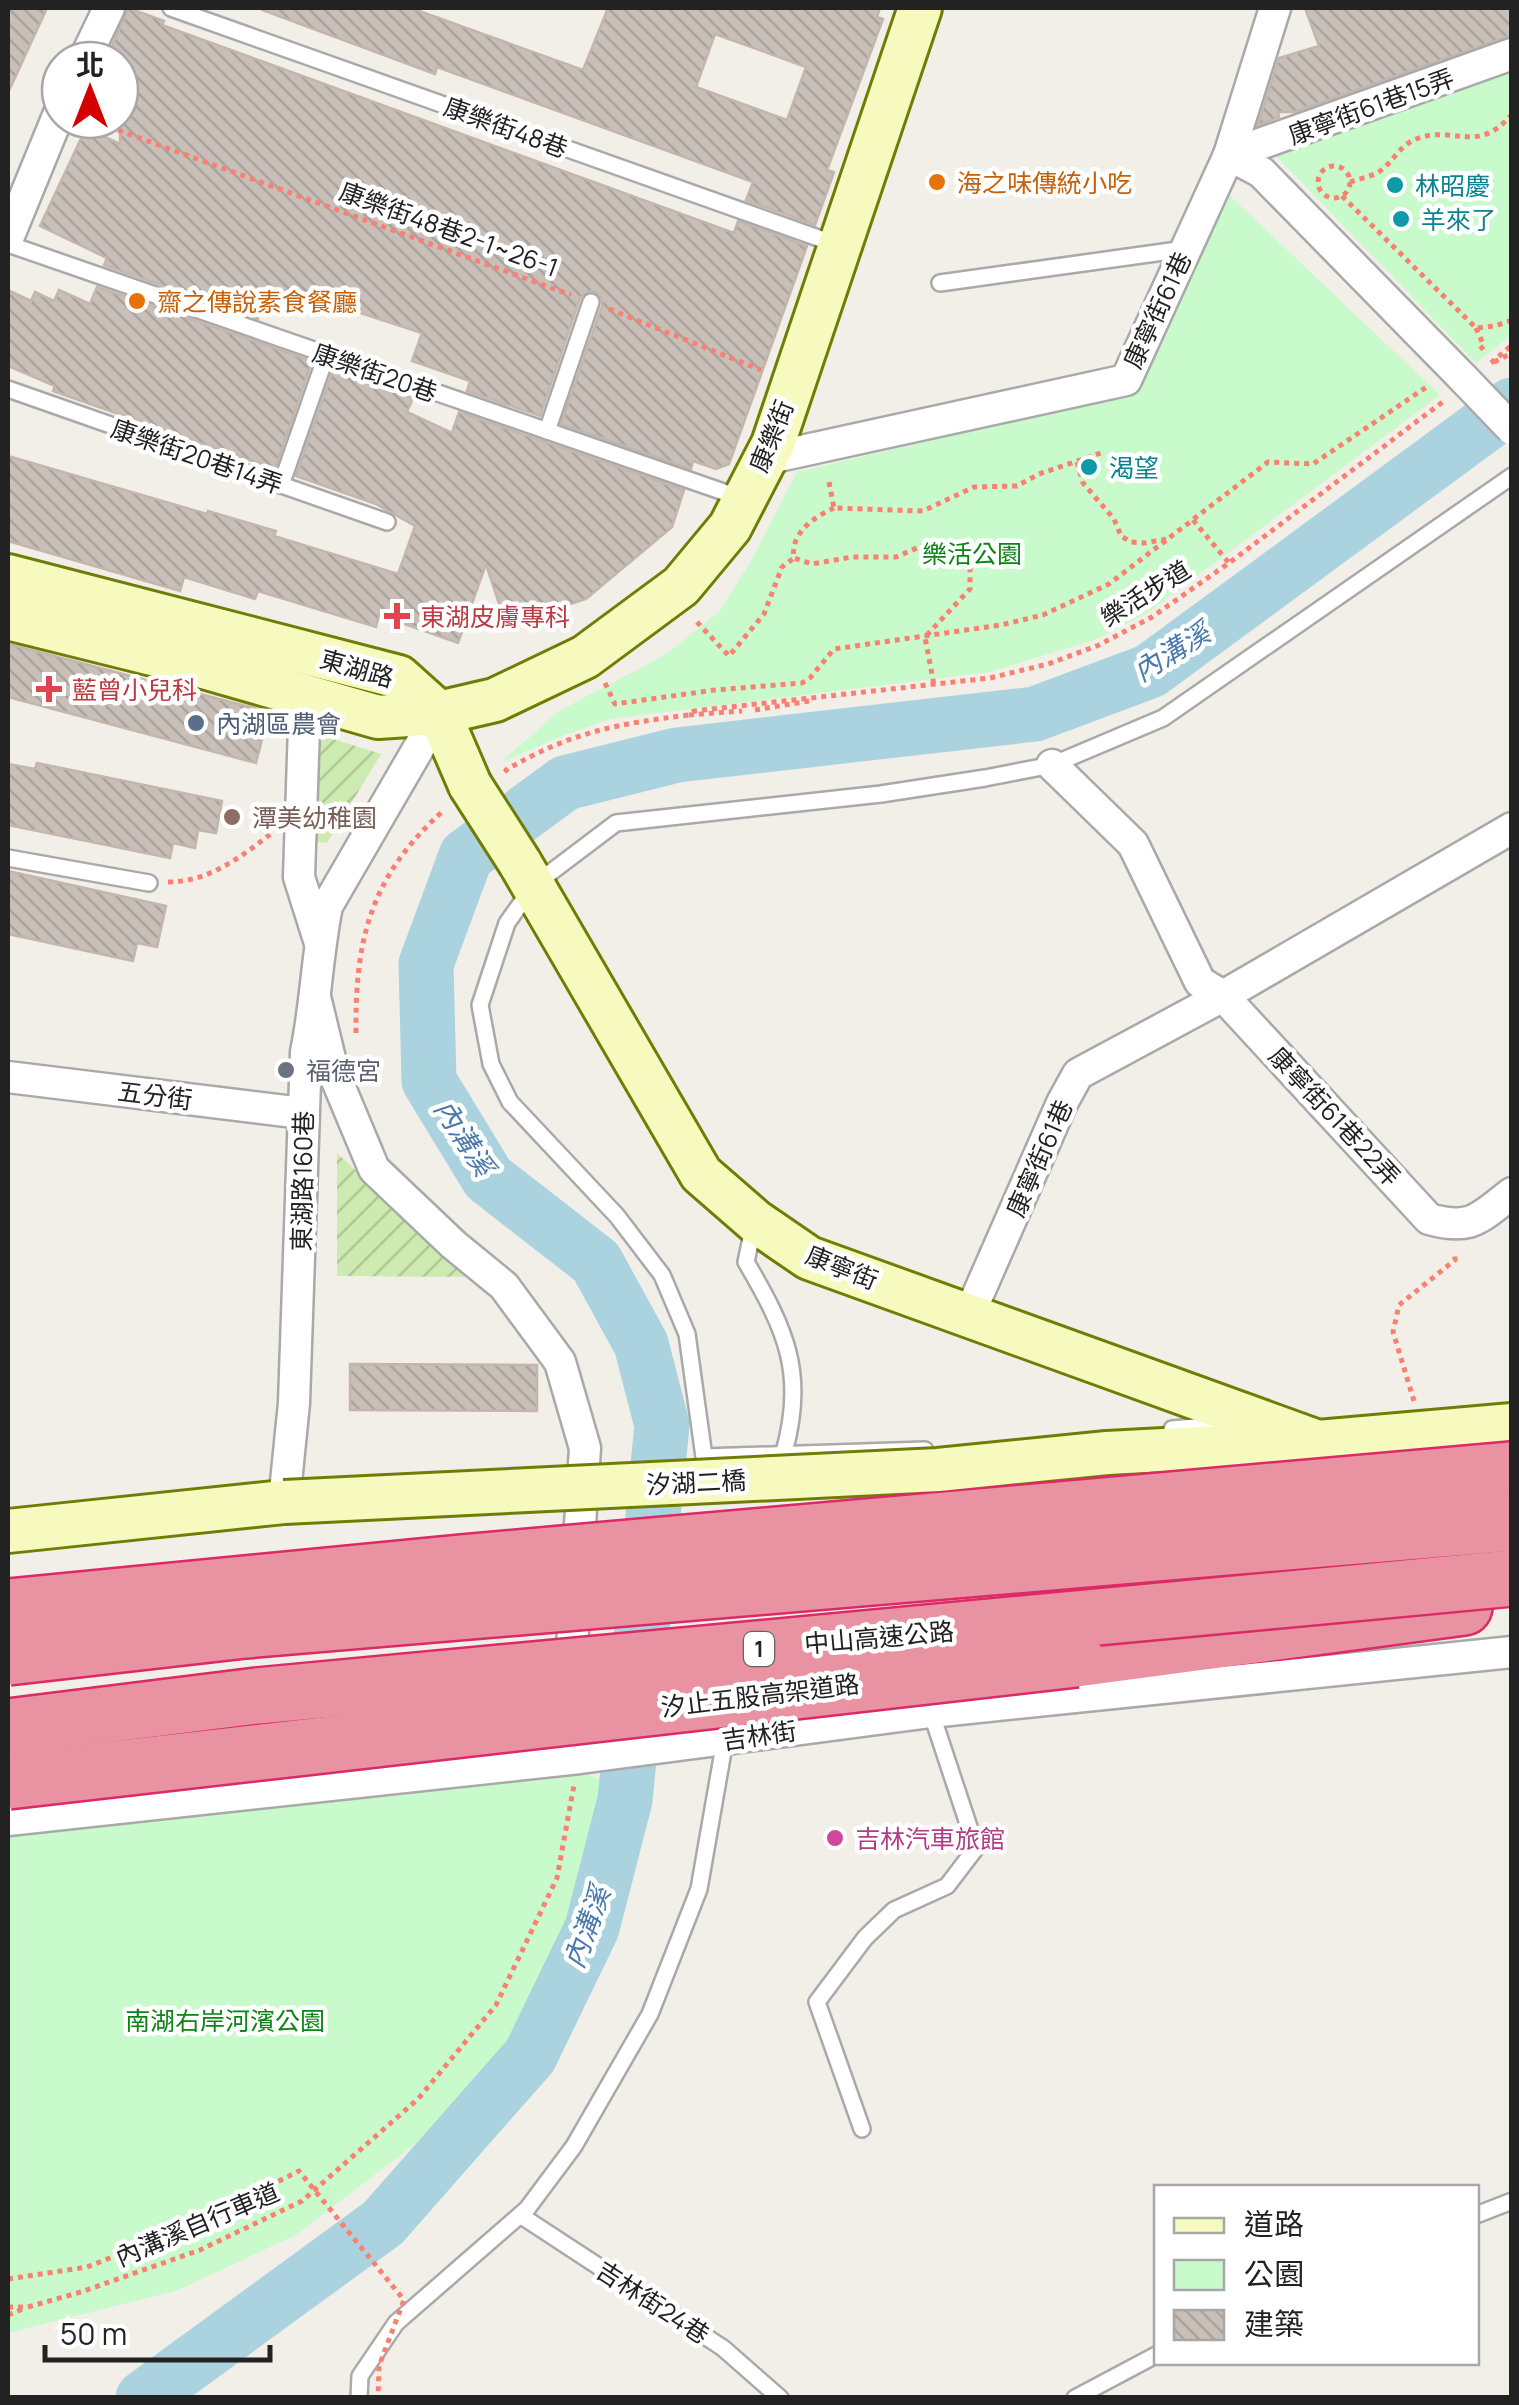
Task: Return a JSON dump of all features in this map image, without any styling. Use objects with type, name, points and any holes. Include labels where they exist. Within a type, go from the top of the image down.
[{"type":"highway","points":[[8,1607],[1512,1470]]},
{"type":"highway","points":[[8,1657],[245,1630],[1512,1523]]},
{"type":"highway","name":"中山高速公路","points":[[8,1727],[276,1694],[1512,1578]]},
{"type":"highway","name":"汐止五股高架道路","points":[[8,1781],[1076,1659],[1512,1601]]},
{"type":"street","points":[[94,40],[109,8]]},
{"type":"street","name":"康樂街","points":[[439,713],[495,700],[585,657],[680,586],[730,527],[774,444],[920,8]]},
{"type":"street","name":"康寧街61巷","points":[[765,459],[1126,380],[1229,155],[1275,8]]},
{"type":"street","name":"康寧街61巷15弄","points":[[1229,155],[1512,54]]},
{"type":"street","points":[[8,241],[48,140]]},
{"type":"street","points":[[1229,155],[1261,172],[1455,382],[1512,429]]},
{"type":"street","name":"東湖路","points":[[8,576],[399,677],[439,713]]},
{"type":"street","name":"東湖路","points":[[8,618],[196,665],[378,717],[439,713]]},
{"type":"street","points":[[305,696],[299,877],[320,942]]},
{"type":"street","name":"康寧街","points":[[439,713],[473,788],[701,1174],[755,1222],[809,1258],[1318,1442],[1512,1425]]},
{"type":"street","name":"東湖路160巷","points":[[284,1502],[294,1402],[306,1052],[327,906],[439,713]]},
{"type":"street","name":"康寧街61巷22弄","points":[[1052,765],[1133,844],[1200,982],[1224,996],[1429,1218],[1453,1226]]},
{"type":"street","name":"康寧街61巷","points":[[969,1314],[1078,1074],[1224,996],[1512,828]]},
{"type":"street","points":[[316,1000],[333,1071],[374,1169],[454,1246],[504,1286],[560,1362],[584,1448],[577,1763]]},
{"type":"street","name":"五分街","points":[[8,1077],[302,1113]]},
{"type":"street","points":[[1453,1226],[1476,1220],[1512,1193]]},
{"type":"street","name":"汐湖二橋","points":[[8,1531],[284,1502],[938,1470],[1107,1453],[1318,1442]]},
{"type":"street","name":"吉林街","points":[[8,1820],[577,1763],[931,1712],[1512,1652]]},
{"type":"lane","name":"康樂街48巷","points":[[171,8],[842,247]]},
{"type":"lane","name":"康樂街20巷","points":[[8,241],[326,356],[744,499]]},
{"type":"lane","points":[[940,283],[1186,249]]},
{"type":"lane","points":[[547,431],[591,302]]},
{"type":"lane","points":[[281,485],[326,356]]},
{"type":"lane","name":"康樂街20巷14弄","points":[[8,389],[388,522]]},
{"type":"lane","points":[[948,1448],[704,1457],[688,1334],[662,1275],[617,1216],[510,1102],[491,1064],[480,1004],[527,874],[616,824],[881,794],[1052,765],[1163,718],[1512,476]]},
{"type":"lane","points":[[8,858],[148,883]]},
{"type":"lane","points":[[755,1222],[746,1262],[772,1306],[795,1383],[794,1418],[784,1452]]},
{"type":"lane","points":[[1161,1430],[1258,1422]]},
{"type":"lane","points":[[284,1502],[297,1512],[580,1498]]},
{"type":"lane","points":[[862,2128],[818,2002],[864,1938],[894,1910],[947,1886],[976,1848],[931,1712]]},
{"type":"lane","points":[[359,2398],[360,2376],[396,2323],[520,2215],[574,2146],[650,2014],[699,1889],[726,1740]]},
{"type":"lane","points":[[1479,2214],[1512,2201]]},
{"type":"lane","name":"吉林街24巷","points":[[520,2215],[723,2348],[780,2398]]},
{"type":"lane","points":[[1075,2398],[1154,2357]]},
{"type":"path","points":[[1342,196],[1350,182],[1380,171],[1397,150],[1418,138],[1485,136],[1512,114]]},
{"type":"path","name":"康樂街48巷2-1~26-1","points":[[140,138],[591,302],[792,383]]},
{"type":"path","points":[[1350,182],[1348,174],[1334,166],[1320,173],[1318,181],[1326,195],[1342,196],[1476,328],[1512,320]]},
{"type":"path","points":[[1491,363],[1512,349]]},
{"type":"path","points":[[604,682],[615,704],[715,690],[790,685],[810,678],[834,649],[1002,626],[1043,614],[1109,584],[1268,462],[1313,464],[1455,382]]},
{"type":"path","name":"樂活步道","points":[[812,700],[990,678],[1099,645],[1152,617],[1229,563],[1455,382]]},
{"type":"path","points":[[794,558],[797,537],[814,518],[834,508],[924,511],[974,487],[1017,486],[1101,453]]},
{"type":"path","points":[[1077,462],[1083,483],[1114,519],[1121,536],[1144,543],[1170,539]]},
{"type":"path","points":[[829,482],[834,508]]},
{"type":"path","points":[[1193,520],[1229,563]]},
{"type":"path","points":[[794,558],[812,564],[852,557],[896,557],[931,542],[964,555],[970,565],[970,589],[925,637]]},
{"type":"path","points":[[697,622],[729,656],[764,614],[782,567],[794,558]]},
{"type":"path","points":[[925,637],[934,685]]},
{"type":"path","points":[[755,710],[812,700]]},
{"type":"path","points":[[689,714],[812,700]]},
{"type":"path","points":[[356,1043],[355,979],[370,910],[398,861],[473,788],[534,753],[614,724],[742,711]]},
{"type":"path","points":[[148,883],[186,882],[211,873],[244,854],[303,809]]},
{"type":"path","points":[[1420,1433],[1393,1332],[1399,1305],[1455,1260],[1453,1226]]},
{"type":"path","name":"內溝溪自行車道","points":[[8,2307],[28,2307],[81,2292],[200,2250],[302,2201],[418,2099],[496,2005],[557,1878],[577,1763]]},
{"type":"path","points":[[8,2279],[87,2267],[176,2232],[299,2171],[404,2300],[379,2366],[378,2398]]},
{"type":"path","points":[[8,2314],[28,2307]]},
{"type":"green space","points":[[1511,69],[1511,335],[1476,363],[1276,156]]},
{"type":"green space","name":"樂活公園","points":[[1227,193],[1440,395],[1149,612],[1097,639],[990,672],[610,719],[500,763],[559,711],[665,655],[719,612],[751,561],[797,472],[1137,392]]},
{"type":"green space","points":[[327,737],[381,754],[327,843],[314,841],[314,745]]},
{"type":"green space","points":[[337,1153],[471,1277],[337,1276]]},
{"type":"green space","name":"南湖右岸河濱公園","points":[[569,1766],[608,1783],[595,1837],[538,2008],[450,2117],[296,2235],[178,2290],[8,2333],[8,1827]]},
{"type":"building","points":[[8,8],[47,8],[8,93]]},
{"type":"building","points":[[128,8],[164,21],[162,25],[734,233],[738,221],[807,246],[729,464],[716,469],[693,461],[691,469],[561,424],[602,306],[596,292],[588,291],[580,298],[540,416],[467,391],[470,381],[412,361],[422,333],[339,306],[337,312],[269,289],[258,319],[104,265],[107,258],[40,226],[80,140],[112,140],[120,144],[120,140],[140,140],[140,40],[114,40]]},
{"type":"building","points":[[411,8],[583,70],[608,8],[880,8],[877,17],[883,19],[827,170],[834,172],[815,225],[746,200],[753,182],[437,67],[435,74],[262,10]],"holes":[[[715,34],[806,67],[787,120],[696,87]]]},
{"type":"building","points":[[1305,8],[1512,8],[1512,35],[1294,112],[1278,112],[1279,117],[1258,125],[1279,58],[1319,46]]},
{"type":"building","points":[[97,287],[312,361],[275,469],[53,391],[55,386],[8,366],[8,290],[31,301],[35,292],[54,301],[59,290],[90,304]]},
{"type":"building","points":[[333,370],[413,398],[407,412],[452,433],[459,412],[684,490],[672,527],[586,599],[506,625],[486,564],[458,643],[379,615],[376,627],[258,591],[255,599],[184,577],[180,591],[8,541],[8,456],[276,531],[274,536],[398,574],[415,526],[376,504],[296,476]]},
{"type":"building","points":[[8,644],[269,712],[256,763],[8,697]]},
{"type":"building","points":[[37,763],[222,801],[216,833],[198,830],[195,848],[173,843],[170,858],[8,825],[8,764],[35,769]]},
{"type":"building","points":[[8,871],[166,906],[157,947],[137,943],[133,961],[8,934]]},
{"type":"building","points":[[350,1364],[537,1365],[537,1411],[350,1410]]},
{"type":"waterway","name":"內溝溪","points":[[143,2398],[383,2223],[530,2056],[592,1928],[625,1800],[662,1425],[641,1344],[596,1262],[488,1178],[429,1081],[426,964],[466,856],[565,783],[677,755],[1035,714],[1150,671],[1512,405]]},
{"type":"place","name":"海之味傳統小吃","points":[[937,182]]},
{"type":"place","name":"林昭慶","points":[[1395,185]]},
{"type":"place","name":"羊來了","points":[[1401,219]]},
{"type":"place","name":"齋之傳說素食餐廳","points":[[137,301]]},
{"type":"place","name":"渴望","points":[[1089,467]]},
{"type":"place","name":"東湖皮膚專科","points":[[397,616]]},
{"type":"place","name":"藍曾小兒科","points":[[49,689]]},
{"type":"place","name":"內湖區農會","points":[[196,723]]},
{"type":"place","name":"潭美幼稚園","points":[[232,817]]},
{"type":"place","name":"福德宮","points":[[286,1070]]},
{"type":"place","name":"吉林汽車旅館","points":[[835,1838]]}]
